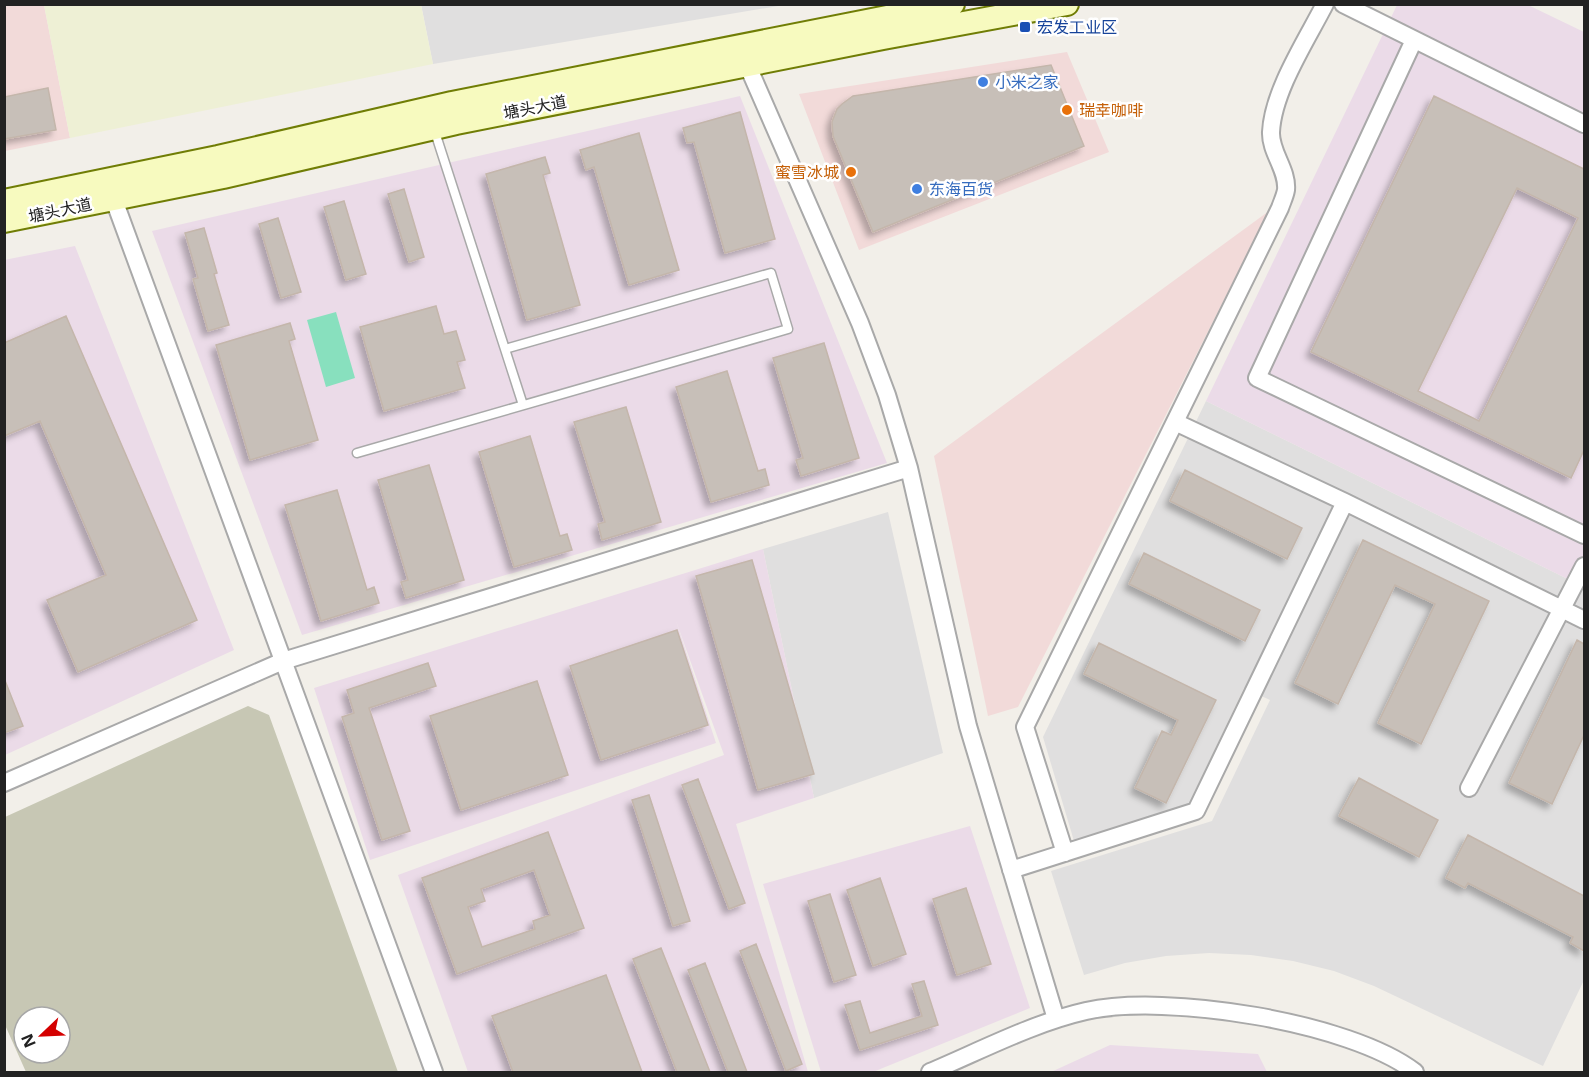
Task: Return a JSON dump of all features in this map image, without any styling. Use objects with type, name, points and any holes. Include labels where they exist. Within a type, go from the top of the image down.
[{"type":"main road","name":"塘头大道","points":[[743,56],[953,4]]},
{"type":"main road","name":"塘头大道","points":[[4,221],[218,157],[743,56],[1067,4]]},
{"type":"main road","name":"塘头大道","points":[[4,201],[110,190]]},
{"type":"street","points":[[1065,853],[1025,727],[1280,207],[1286,189],[1284,176],[1273,148],[1271,134],[1273,113],[1280,91],[1325,4]]},
{"type":"street","points":[[1343,4],[1584,124]]},
{"type":"street","points":[[1414,40],[1257,378],[1584,535]]},
{"type":"street","points":[[743,56],[860,323],[887,395],[909,468],[968,726],[1056,1019]]},
{"type":"street","points":[[110,190],[434,1072]]},
{"type":"street","points":[[1175,422],[1345,502],[1584,620]]},
{"type":"street","points":[[4,783],[283,661],[909,468]]},
{"type":"street","points":[[1011,870],[1196,811],[1345,502]]},
{"type":"street","points":[[1469,788],[1584,566]]},
{"type":"street","points":[[930,1072],[1056,1019],[1116,1006],[1170,1006],[1243,1014],[1317,1028],[1384,1054],[1415,1072]]},
{"type":"lane","points":[[430,118],[523,405]]},
{"type":"lane","points":[[357,453],[788,329],[771,273],[505,349]]},
{"type":"shaded area","points":[[421,4],[784,4],[784,5],[433,64]]},
{"type":"shaded area","points":[[5,5],[44,5],[70,138],[5,151]]},
{"type":"shaded area","points":[[44,5],[421,5],[433,64],[70,138]]},
{"type":"shaded area","points":[[1397,5],[1528,5],[1584,32],[1584,587],[1206,401]]},
{"type":"shaded area","name":"东海百货","points":[[1067,52],[1109,152],[859,250],[799,94]]},
{"type":"shaded area","points":[[740,96],[887,463],[302,635],[152,231]]},
{"type":"shaded area","points":[[1269,211],[1018,707],[988,716],[934,456]]},
{"type":"shaded area","points":[[75,246],[234,650],[5,755],[4,260]]},
{"type":"shaded area","points":[[1206,401],[1584,587],[1584,980],[1543,1066],[1374,986],[1334,971],[1293,961],[1251,955],[1209,953],[1166,956],[1125,963],[1084,975],[1051,871],[1212,821],[1270,700],[1244,688],[1187,808],[1074,841],[1043,737]]},
{"type":"shaded area","points":[[888,512],[943,753],[814,798],[763,549]]},
{"type":"shaded area","points":[[763,549],[814,798],[736,824],[808,1072],[468,1072],[398,875],[724,755],[676,621],[716,743],[370,860],[314,688]]},
{"type":"shaded area","points":[[248,706],[269,715],[398,1072],[26,1072],[23,1065],[72,1065],[72,1005],[12,1005],[12,1041],[5,1025],[5,817]]},
{"type":"shaded area","points":[[970,826],[1030,1008],[873,1072],[821,1072],[763,884]]},
{"type":"shaded area","points":[[1110,1045],[1258,1054],[1267,1072],[1051,1072]]},
{"type":"green space","points":[[336,312],[355,378],[326,387],[307,320]]},
{"type":"building","name":"东海百货","points":[[1051,65],[1084,146],[873,232],[833,136],[832,122],[837,109],[842,104],[853,96]]},
{"type":"building","points":[[48,88],[56,130],[4,139],[4,97]]},
{"type":"building","points":[[1434,96],[1584,169],[1584,450],[1571,478],[1311,352]],"holes":[[[1517,188],[1578,218],[1479,421],[1418,391]]]},
{"type":"building","points":[[740,112],[775,239],[725,253],[694,142],[687,143],[683,128]]},
{"type":"building","points":[[639,133],[679,270],[629,285],[594,167],[586,170],[580,150]]},
{"type":"building","points":[[545,157],[550,173],[543,175],[580,305],[527,320],[486,174]]},
{"type":"building","points":[[404,189],[424,257],[409,262],[388,194]]},
{"type":"building","points":[[344,201],[366,274],[346,280],[324,207]]},
{"type":"building","points":[[278,218],[301,292],[281,298],[259,224]]},
{"type":"building","points":[[204,228],[229,325],[208,331],[193,279],[198,278],[185,233]]},
{"type":"building","points":[[436,306],[444,334],[456,331],[465,360],[457,362],[465,388],[384,411],[360,327]]},
{"type":"building","points":[[66,316],[197,620],[78,672],[47,600],[106,575],[40,421],[4,436],[4,343]]},
{"type":"building","points":[[290,323],[295,339],[289,341],[318,440],[250,460],[216,345]]},
{"type":"building","points":[[824,343],[859,458],[801,476],[796,460],[803,458],[773,358]]},
{"type":"building","points":[[727,371],[758,471],[765,469],[769,485],[711,502],[676,387]]},
{"type":"building","points":[[626,407],[661,522],[602,540],[598,524],[605,522],[574,422]]},
{"type":"building","points":[[530,436],[560,536],[567,534],[572,550],[514,567],[479,452]]},
{"type":"building","points":[[429,465],[464,580],[406,598],[401,582],[408,580],[378,480]]},
{"type":"building","points":[[1185,470],[1302,528],[1287,559],[1170,501]]},
{"type":"building","points":[[337,490],[367,590],[374,587],[379,603],[321,621],[285,505]]},
{"type":"building","points":[[1363,540],[1489,601],[1421,744],[1378,723],[1435,604],[1395,585],[1338,704],[1295,683]]},
{"type":"building","points":[[1144,553],[1260,610],[1245,641],[1129,584]]},
{"type":"building","points":[[752,560],[814,774],[758,790],[696,576]]},
{"type":"building","points":[[677,630],[708,725],[601,760],[570,666]]},
{"type":"building","points":[[1577,640],[1584,644],[1584,735],[1552,804],[1509,783]]},
{"type":"building","points":[[1099,643],[1216,700],[1166,803],[1135,788],[1162,731],[1171,735],[1178,720],[1084,674]]},
{"type":"building","points":[[428,663],[436,686],[369,708],[410,831],[382,840],[342,717],[354,713],[347,690]]},
{"type":"building","points":[[4,678],[23,726],[4,733]]},
{"type":"building","points":[[537,681],[568,775],[461,810],[430,716]]},
{"type":"building","points":[[1359,778],[1438,820],[1419,857],[1339,816]]},
{"type":"building","points":[[698,779],[745,903],[729,909],[682,785]]},
{"type":"building","points":[[649,795],[690,921],[673,926],[632,800]]},
{"type":"building","points":[[548,832],[584,928],[457,974],[422,878]],"holes":[[[534,870],[550,915],[533,921],[535,929],[482,947],[468,907],[485,901],[481,889]]]},
{"type":"building","points":[[1468,835],[1584,896],[1584,951],[1570,943],[1573,937],[1468,883],[1465,888],[1446,878]]},
{"type":"building","points":[[880,878],[906,954],[873,966],[847,890]]},
{"type":"building","points":[[966,888],[991,964],[957,975],[933,899]]},
{"type":"building","points":[[830,894],[856,975],[834,982],[808,901]]},
{"type":"building","points":[[756,944],[802,1064],[786,1071],[740,951]]},
{"type":"building","points":[[661,948],[710,1072],[677,1072],[633,959]]},
{"type":"building","points":[[705,963],[747,1072],[728,1072],[688,970]]},
{"type":"building","points":[[606,975],[642,1072],[513,1072],[492,1016]]},
{"type":"building","points":[[924,981],[938,1025],[860,1050],[845,1005],[860,1001],[870,1033],[922,1016],[912,984]]},
{"type":"place","name":"宏发工业区","points":[[1025,27]]},
{"type":"place","name":"小米之家","points":[[983,82]]},
{"type":"place","name":"瑞幸咖啡","points":[[1067,110]]},
{"type":"place","name":"蜜雪冰城","points":[[851,172]]},
{"type":"place","name":"东海百货","points":[[917,189]]}]
